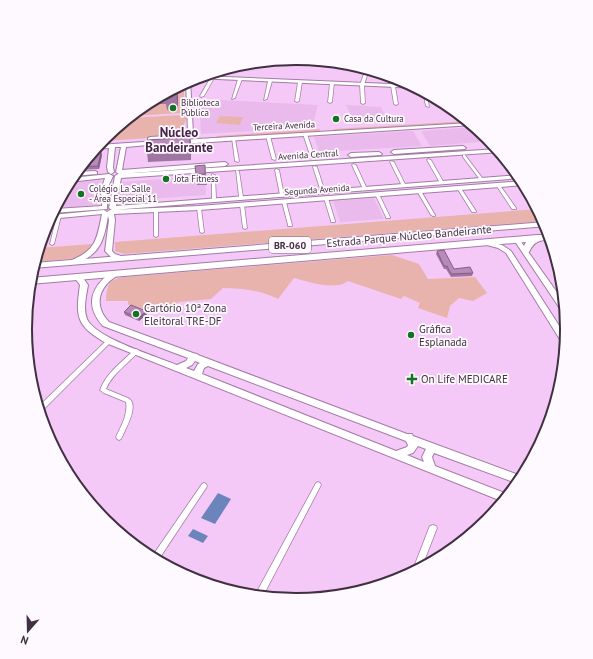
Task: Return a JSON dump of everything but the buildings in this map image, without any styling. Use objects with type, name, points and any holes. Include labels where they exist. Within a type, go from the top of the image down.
[{"type":"highway","name":"Estrada Parque Núcleo Bandeirante","points":[[40,265],[539,225]]},
{"type":"highway","points":[[494,228],[510,233],[517,240]]},
{"type":"highway","name":"Estrada Parque Núcleo Bandeirante","points":[[37,280],[545,237]]},
{"type":"highway","points":[[526,250],[528,244],[537,238]]},
{"type":"highway","points":[[352,240],[352,248],[355,253]]},
{"type":"highway","points":[[336,241],[340,247],[339,254]]},
{"type":"street","points":[[363,103],[362,85],[365,74]]},
{"type":"street","points":[[214,78],[401,86]]},
{"type":"street","points":[[233,98],[240,79]]},
{"type":"street","points":[[202,96],[209,80]]},
{"type":"street","points":[[264,99],[270,81]]},
{"type":"street","points":[[297,101],[300,82]]},
{"type":"street","points":[[330,102],[332,83]]},
{"type":"street","points":[[393,86],[396,104]]},
{"type":"street","points":[[188,88],[191,132]]},
{"type":"street","points":[[427,99],[428,106]]},
{"type":"street","name":"Terceira Avenida","points":[[214,138],[459,121]]},
{"type":"street","name":"Terceira Avenida","points":[[333,130],[463,124]]},
{"type":"street","name":"Terceira Avenida","points":[[110,141],[186,136],[233,139],[305,134],[323,131]]},
{"type":"street","points":[[186,136],[191,132]]},
{"type":"street","points":[[191,132],[201,137]]},
{"type":"street","points":[[305,134],[312,155]]},
{"type":"street","points":[[268,136],[274,159]]},
{"type":"street","name":"Terceira Avenida","points":[[112,148],[201,137]]},
{"type":"street","points":[[233,139],[239,166],[240,197]]},
{"type":"street","name":"Avenida Central","points":[[369,157],[377,154],[488,146]]},
{"type":"street","points":[[74,262],[92,252],[98,246],[124,147]]},
{"type":"street","points":[[104,148],[112,148],[110,174],[106,181],[103,201],[112,220],[109,253],[122,258]]},
{"type":"street","name":"Avenida Central","points":[[110,174],[369,157],[382,159],[492,151]]},
{"type":"street","points":[[377,154],[378,157],[382,159]]},
{"type":"street","points":[[464,156],[482,180]]},
{"type":"street","points":[[429,160],[442,183]]},
{"type":"street","points":[[392,162],[406,189]]},
{"type":"street","points":[[354,165],[365,189]]},
{"type":"street","points":[[315,167],[334,221]]},
{"type":"street","points":[[276,170],[282,194]]},
{"type":"street","points":[[83,174],[110,174]]},
{"type":"street","points":[[80,178],[110,174]]},
{"type":"street","points":[[213,175],[214,199]]},
{"type":"street","name":"Segunda Avenida","points":[[59,216],[214,199],[233,205],[284,202],[365,189],[395,190],[442,183],[512,178]]},
{"type":"street","name":"Segunda Avenida","points":[[406,189],[419,191],[516,184]]},
{"type":"street","points":[[498,185],[514,208]]},
{"type":"street","points":[[459,188],[474,211]]},
{"type":"street","name":"Segunda Avenida","points":[[60,211],[199,208],[240,197],[282,194],[377,194],[395,190]]},
{"type":"street","points":[[419,191],[433,215]]},
{"type":"street","points":[[377,194],[388,217]]},
{"type":"street","points":[[232,198],[233,205]]},
{"type":"street","points":[[284,202],[290,226]]},
{"type":"street","points":[[242,205],[245,228]]},
{"type":"street","points":[[199,208],[202,232]]},
{"type":"street","points":[[156,210],[156,236]]},
{"type":"street","points":[[52,244],[59,216]]},
{"type":"street","points":[[100,237],[110,237]]},
{"type":"street","points":[[517,240],[526,250],[530,260],[559,302]]},
{"type":"street","points":[[480,242],[500,246],[509,252],[561,334]]},
{"type":"street","points":[[514,262],[521,259],[530,260]]},
{"type":"street","points":[[116,273],[107,277],[102,283],[95,305],[98,317],[106,324],[409,437],[515,478]]},
{"type":"street","points":[[78,277],[84,286],[80,306],[81,318],[88,327],[109,341],[398,454],[431,469],[501,497]]},
{"type":"street","points":[[80,306],[86,302],[92,302],[95,305]]},
{"type":"street","points":[[43,406],[109,341]]},
{"type":"street","points":[[119,438],[130,410],[130,404],[125,398],[107,393],[103,390],[103,387],[136,351]]},
{"type":"street","points":[[178,368],[189,364],[194,356]]},
{"type":"street","points":[[197,375],[200,368],[208,362]]},
{"type":"street","points":[[398,454],[410,450],[413,446],[409,437]]},
{"type":"street","points":[[431,469],[427,457],[430,450],[435,448]]},
{"type":"street","points":[[261,592],[318,485]]},
{"type":"street","points":[[158,555],[204,486]]},
{"type":"street","points":[[419,564],[433,528]]},
{"type":"shaded area","points":[[184,90],[184,113],[142,115],[164,100]]},
{"type":"shaded area","points":[[199,99],[318,105],[312,128],[201,134]]},
{"type":"shaded area","points":[[346,105],[381,107],[388,122],[355,124]]},
{"type":"shaded area","points":[[186,116],[181,132],[186,132],[186,134],[182,136],[111,140],[139,117]]},
{"type":"shaded area","points":[[220,116],[243,117],[240,125],[216,123]]},
{"type":"shaded area","points":[[460,121],[462,124],[335,132],[334,129]]},
{"type":"shaded area","points":[[467,128],[484,142],[430,146],[421,131]]},
{"type":"shaded area","points":[[319,129],[321,132],[216,139],[217,136]]},
{"type":"shaded area","points":[[413,131],[422,146],[319,152],[314,137]]},
{"type":"shaded area","points":[[205,176],[206,195],[119,201],[120,182]]},
{"type":"shaded area","name":"Colégio La Salle - Área Especial 11","points":[[101,180],[97,205],[62,208],[67,197],[78,181]]},
{"type":"shaded area","points":[[374,198],[384,219],[340,222],[333,201]]},
{"type":"shaded area","points":[[532,209],[538,222],[124,254],[115,251],[115,242]]},
{"type":"shaded area","points":[[92,244],[91,250],[79,258],[41,261],[45,248]]},
{"type":"shaded area","points":[[392,255],[419,264],[428,279],[475,277],[487,293],[473,301],[459,298],[450,306],[447,318],[418,308],[420,303],[404,296],[401,299],[348,281],[343,284],[329,286],[294,278],[278,299],[264,293],[251,290],[223,288],[211,299],[179,302],[160,313],[128,305],[128,301],[106,301],[109,284],[118,278],[124,277]]},
{"type":"water","points":[[218,493],[231,499],[215,524],[201,518]]},
{"type":"water","points":[[193,529],[208,536],[203,543],[188,536]]},
{"type":"place","name":"Biblioteca Pública","points":[[173,108]]},
{"type":"place","name":"Casa da Cultura","points":[[336,119]]},
{"type":"place","name":"Jota Fitness","points":[[166,179]]},
{"type":"place","name":"Colégio La Salle - Área Especial 11","points":[[81,194]]},
{"type":"place","name":"Cartório 10ª Zona Eleitoral TRE-DF","points":[[136,314]]},
{"type":"place","name":"Gráfica Esplanada","points":[[411,335]]},
{"type":"place","name":"On Life MEDICARE","points":[[412,379]]},
{"type":"district","name":"Núcleo Bandeirante","points":[[179,140]]}]
